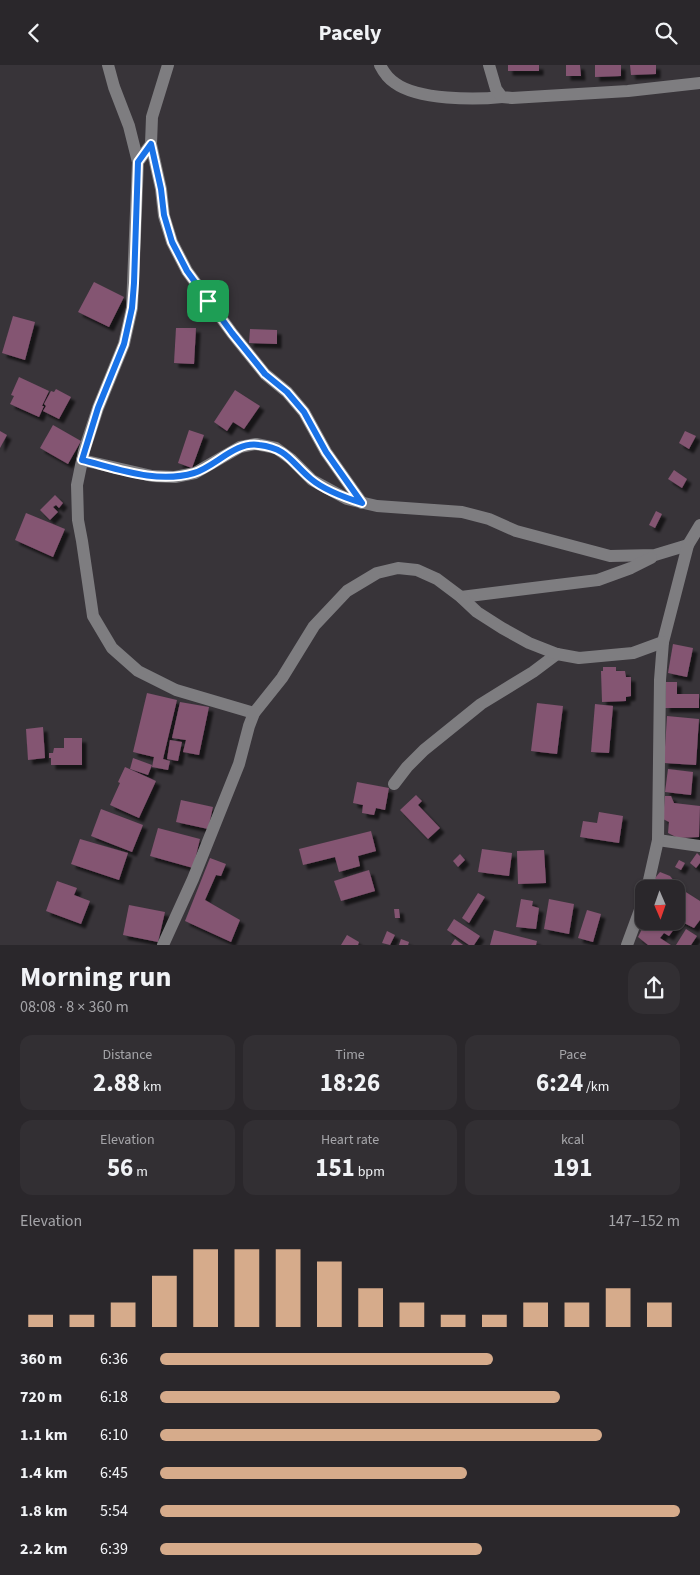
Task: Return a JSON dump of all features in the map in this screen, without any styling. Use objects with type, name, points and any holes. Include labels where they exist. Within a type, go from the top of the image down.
[{"type":"street","points":[[108,65],[129,127],[138,162],[132,308],[124,344],[98,408],[82,460],[77,485],[78,520],[93,616],[112,648],[138,671],[176,691],[254,713]]},
{"type":"street","points":[[168,65],[152,117],[151,144],[161,189],[164,215],[172,242],[187,271],[226,325],[265,374],[287,392],[304,412],[326,452],[362,503]]},
{"type":"street","points":[[162,82],[180,65]]},
{"type":"street","points":[[380,65],[394,83],[417,93],[484,99],[628,91],[700,83]]},
{"type":"street","points":[[489,65],[496,89],[502,97]]},
{"type":"street","points":[[138,162],[151,144]]},
{"type":"street","points":[[82,460],[152,476],[175,477],[195,473],[240,447],[256,444],[276,447],[312,480],[348,499],[362,503],[377,506],[462,512],[488,519],[516,531],[610,556],[655,555]]},
{"type":"street","points":[[650,880],[658,840],[660,681],[663,642],[688,545],[700,525]]},
{"type":"street","points":[[461,597],[598,580],[631,568],[655,555],[688,545]]},
{"type":"street","points":[[163,945],[193,879],[240,764],[248,726],[254,713],[282,678],[314,626],[347,591],[377,573],[398,568],[417,570],[437,579],[477,612],[502,628],[529,643],[557,654],[579,657],[633,653],[663,642]]},
{"type":"street","points":[[394,784],[424,750],[481,704],[557,654]]},
{"type":"street","points":[[658,840],[700,846]]},
{"type":"street","points":[[627,945],[635,923]]},
{"type":"building","points":[[508,65],[539,65],[539,71],[508,71]]},
{"type":"building","points":[[566,65],[580,65],[581,76],[566,76]]},
{"type":"building","points":[[595,65],[621,65],[621,76],[595,77]]},
{"type":"building","points":[[630,65],[656,65],[656,74],[631,75]]},
{"type":"building","points":[[94,282],[124,297],[109,327],[78,312]]},
{"type":"building","points":[[13,316],[35,322],[25,360],[2,353]]},
{"type":"building","points":[[176,328],[196,328],[194,364],[174,363]]},
{"type":"building","points":[[250,329],[277,330],[277,344],[249,343]]},
{"type":"building","points":[[19,377],[49,391],[39,417],[10,404],[14,396],[11,395]]},
{"type":"building","points":[[56,389],[71,397],[59,419],[43,411],[46,406],[44,404],[51,391],[54,392]]},
{"type":"building","points":[[235,390],[260,406],[244,429],[233,422],[227,431],[214,422]]},
{"type":"building","points":[[53,425],[81,441],[68,464],[40,448]]},
{"type":"building","points":[[189,430],[204,435],[192,468],[178,463]]},
{"type":"building","points":[[0,431],[7,435],[0,448]]},
{"type":"building","points":[[685,431],[696,436],[689,449],[679,443]]},
{"type":"building","points":[[674,470],[687,479],[682,488],[668,479]]},
{"type":"building","points":[[55,495],[63,503],[59,508],[56,505],[53,507],[58,512],[50,520],[40,510]]},
{"type":"building","points":[[656,511],[662,514],[655,528],[649,525]]},
{"type":"building","points":[[26,513],[65,529],[53,557],[15,540]]},
{"type":"building","points":[[673,644],[693,648],[687,677],[668,673]]},
{"type":"building","points":[[603,667],[616,667],[616,671],[625,671],[626,677],[631,677],[631,696],[626,697],[626,701],[602,702],[601,671],[603,671]]},
{"type":"building","points":[[666,682],[677,682],[677,694],[699,694],[699,708],[665,708]]},
{"type":"building","points":[[147,693],[177,700],[163,759],[170,761],[168,770],[152,767],[154,757],[133,752]]},
{"type":"building","points":[[180,702],[209,707],[199,755],[183,752],[186,740],[172,738]]},
{"type":"building","points":[[537,703],[563,706],[557,754],[531,751]]},
{"type":"building","points":[[595,704],[613,706],[609,753],[591,752]]},
{"type":"building","points":[[667,716],[699,719],[696,765],[664,763]]},
{"type":"building","points":[[43,727],[45,758],[28,760],[26,729]]},
{"type":"building","points":[[64,738],[82,738],[82,765],[51,765],[49,753],[53,753],[54,748],[64,748]]},
{"type":"building","points":[[170,740],[182,742],[178,761],[167,759]]},
{"type":"building","points":[[133,758],[152,765],[148,775],[130,769]]},
{"type":"building","points":[[125,767],[156,781],[139,818],[110,805]]},
{"type":"building","points":[[668,769],[693,772],[691,795],[665,792]]},
{"type":"building","points":[[357,782],[389,788],[385,810],[376,808],[374,815],[362,813],[363,805],[353,803]]},
{"type":"building","points":[[416,795],[422,801],[418,805],[440,828],[428,839],[400,810]]},
{"type":"building","points":[[665,796],[671,796],[674,803],[700,806],[699,837],[678,838],[668,833],[669,822],[663,819]]},
{"type":"building","points":[[181,800],[213,807],[208,829],[176,822]]},
{"type":"building","points":[[101,809],[143,825],[132,852],[91,836]]},
{"type":"building","points":[[599,812],[623,816],[619,843],[580,837],[583,821],[597,823]]},
{"type":"building","points":[[158,828],[200,839],[193,868],[150,856]]},
{"type":"building","points":[[371,831],[376,851],[358,856],[360,866],[339,872],[335,857],[303,865],[299,849]]},
{"type":"building","points":[[80,839],[128,853],[119,880],[71,864]]},
{"type":"building","points":[[482,849],[512,853],[509,876],[478,872]]},
{"type":"building","points":[[544,850],[546,883],[518,884],[517,851]]},
{"type":"building","points":[[697,853],[700,856],[700,863],[696,868],[690,863]]},
{"type":"building","points":[[460,854],[465,860],[458,867],[453,861]]},
{"type":"building","points":[[210,858],[226,864],[221,876],[216,875],[205,900],[240,920],[231,942],[185,921]]},
{"type":"building","points":[[679,860],[685,863],[681,870],[675,867]]},
{"type":"building","points":[[369,870],[375,891],[341,901],[334,881]]},
{"type":"building","points":[[660,872],[670,876],[673,880],[653,880]]},
{"type":"building","points":[[57,881],[77,888],[74,895],[90,901],[81,924],[46,911]]},
{"type":"building","points":[[685,892],[700,901],[700,920],[694,928],[685,924]]},
{"type":"building","points":[[478,893],[485,897],[469,923],[462,918]]},
{"type":"building","points":[[521,899],[533,901],[532,906],[539,908],[536,929],[516,927]]},
{"type":"building","points":[[549,899],[574,904],[569,934],[544,929]]},
{"type":"building","points":[[129,905],[165,912],[158,942],[123,935]]},
{"type":"building","points":[[394,909],[399,909],[400,918],[395,918]]},
{"type":"building","points":[[587,910],[601,914],[593,942],[578,938]]},
{"type":"building","points":[[454,919],[480,936],[474,945],[469,945],[447,930]]},
{"type":"building","points":[[686,929],[697,936],[691,945],[676,945]]},
{"type":"building","points":[[494,930],[537,941],[536,945],[490,945]]},
{"type":"building","points":[[642,930],[673,930],[669,936],[664,933],[660,938],[671,945],[648,945],[638,937]]},
{"type":"building","points":[[387,931],[395,935],[390,945],[382,943]]},
{"type":"building","points":[[347,935],[359,942],[358,945],[341,945]]},
{"type":"building","points":[[401,939],[409,942],[408,945],[399,945]]},
{"type":"building","points":[[455,939],[463,945],[451,945]]},
{"type":"route","points":[[151,144],[161,189],[164,215],[172,242],[187,271],[208,301],[265,374],[287,392],[304,412],[326,452],[362,503],[348,499],[312,480],[276,447],[256,444],[240,447],[195,473],[175,477],[152,476],[82,460],[98,408],[124,344],[132,308],[138,162],[151,144]]}]
